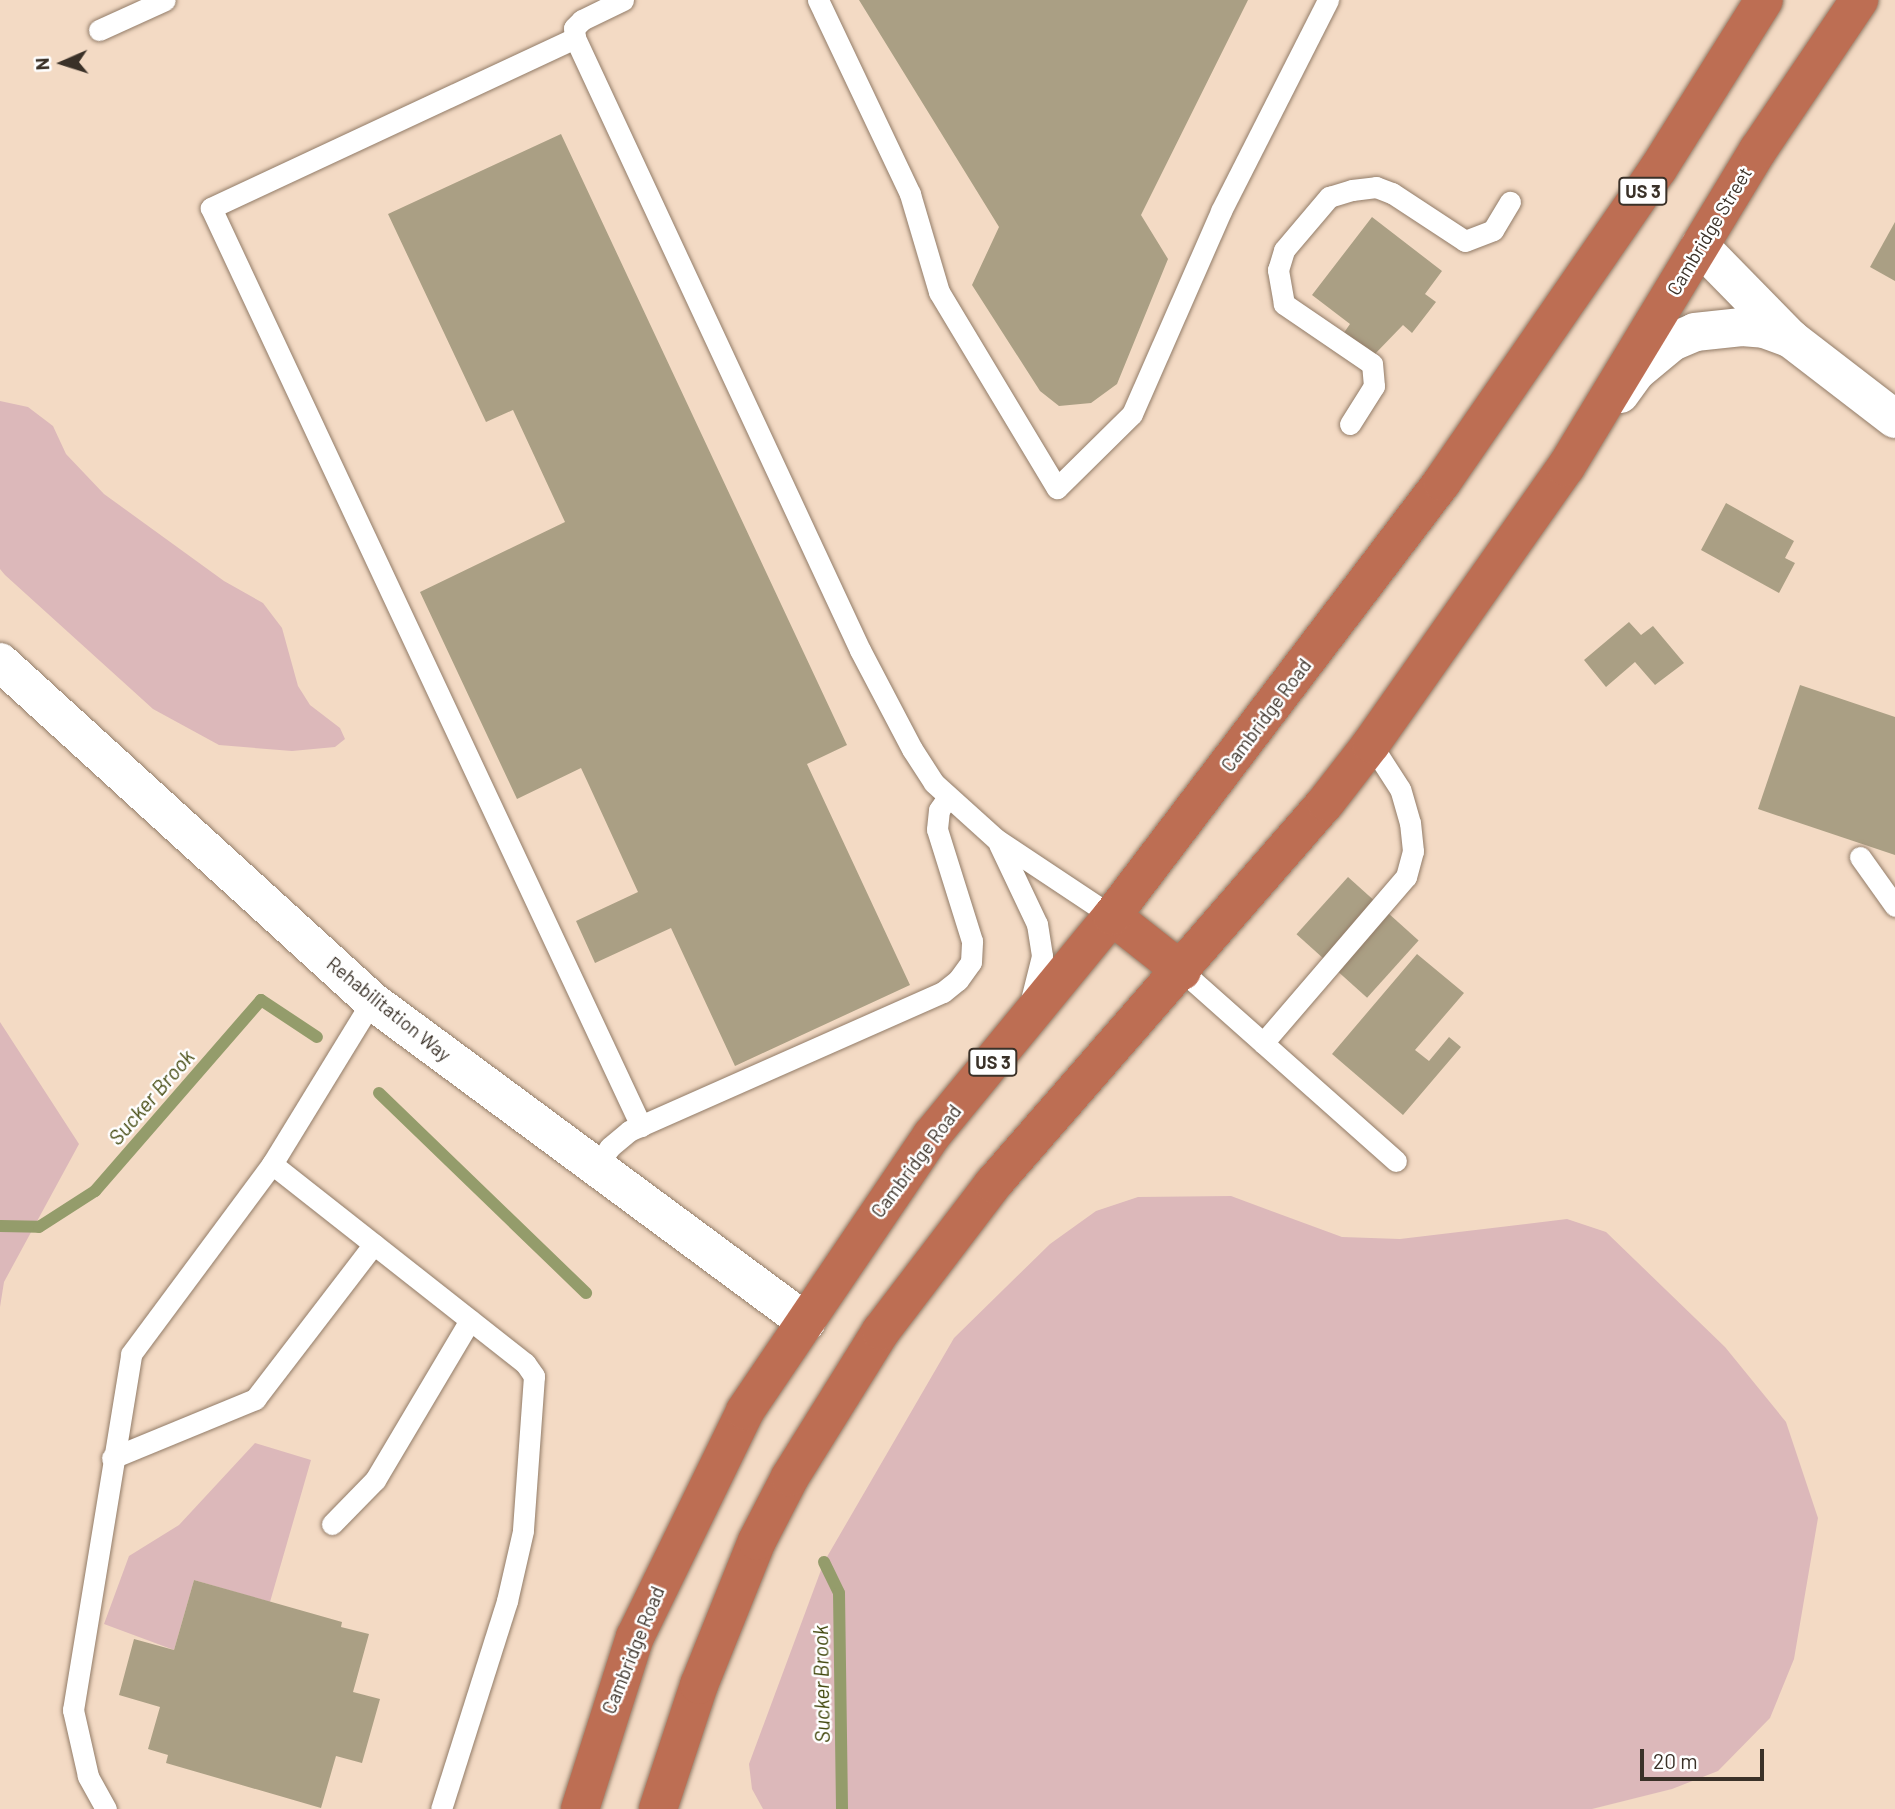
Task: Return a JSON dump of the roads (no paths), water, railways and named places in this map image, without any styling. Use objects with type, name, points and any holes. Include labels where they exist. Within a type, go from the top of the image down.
[{"type":"highway","name":"Cambridge Road","points":[[580,1809],[631,1648],[682,1532],[745,1411],[932,1135],[1112,916],[1517,379],[1658,169],[1764,0]]},
{"type":"highway","name":"Cambridge Street","points":[[1566,467],[1758,150],[1859,0]]},
{"type":"highway","points":[[657,1809],[699,1685],[758,1541],[845,1385],[918,1280],[993,1184],[1181,971],[1371,744],[1566,467]]},
{"type":"highway","points":[[1112,916],[1181,971]]},
{"type":"street","points":[[1700,246],[1791,339],[1895,419]]},
{"type":"street","points":[[1566,467],[1637,371],[1672,342],[1719,327],[1764,329],[1791,339]]},
{"type":"street","name":"Rehabilitation Way","points":[[0,662],[372,1000],[806,1322]]},
{"type":"lane","points":[[99,30],[165,0]]},
{"type":"lane","points":[[623,0],[582,20],[574,28],[575,38],[860,650],[922,766],[948,797],[996,839],[1112,916]]},
{"type":"lane","points":[[818,0],[910,194],[939,292],[1057,488],[1132,414],[1221,211],[1328,0]]},
{"type":"lane","points":[[575,38],[211,208],[641,1126]]},
{"type":"lane","points":[[1350,424],[1374,386],[1372,363],[1284,304],[1278,270],[1283,250],[1329,197],[1352,190],[1376,187],[1392,193],[1465,241],[1493,230],[1510,202]]},
{"type":"lane","points":[[1264,1044],[1406,877],[1413,851],[1410,823],[1400,789],[1371,744]]},
{"type":"lane","points":[[596,1167],[616,1140],[641,1126],[943,992],[958,980],[971,962],[972,941],[937,828],[939,810],[948,797]]},
{"type":"lane","points":[[996,839],[1024,888],[1037,924],[1042,956],[1038,987],[1009,1042]]},
{"type":"lane","points":[[1860,858],[1895,906]]},
{"type":"lane","points":[[1181,971],[1396,1161]]},
{"type":"lane","points":[[106,1809],[88,1776],[73,1710],[131,1354],[272,1164],[372,1000]]},
{"type":"lane","points":[[272,1164],[525,1363],[534,1376],[535,1393],[527,1438],[523,1531],[507,1601],[441,1809]]},
{"type":"lane","points":[[112,1458],[255,1399],[374,1244]]},
{"type":"lane","points":[[332,1524],[375,1480],[470,1320]]},
{"type":"waterway","name":"Sucker Brook","points":[[0,1226],[39,1227],[95,1191],[261,1000],[317,1037]]},
{"type":"waterway","name":"Sucker Brook","points":[[379,1093],[586,1293]]},
{"type":"waterway","name":"Sucker Brook","points":[[824,1562],[839,1593],[842,1809]]}]
